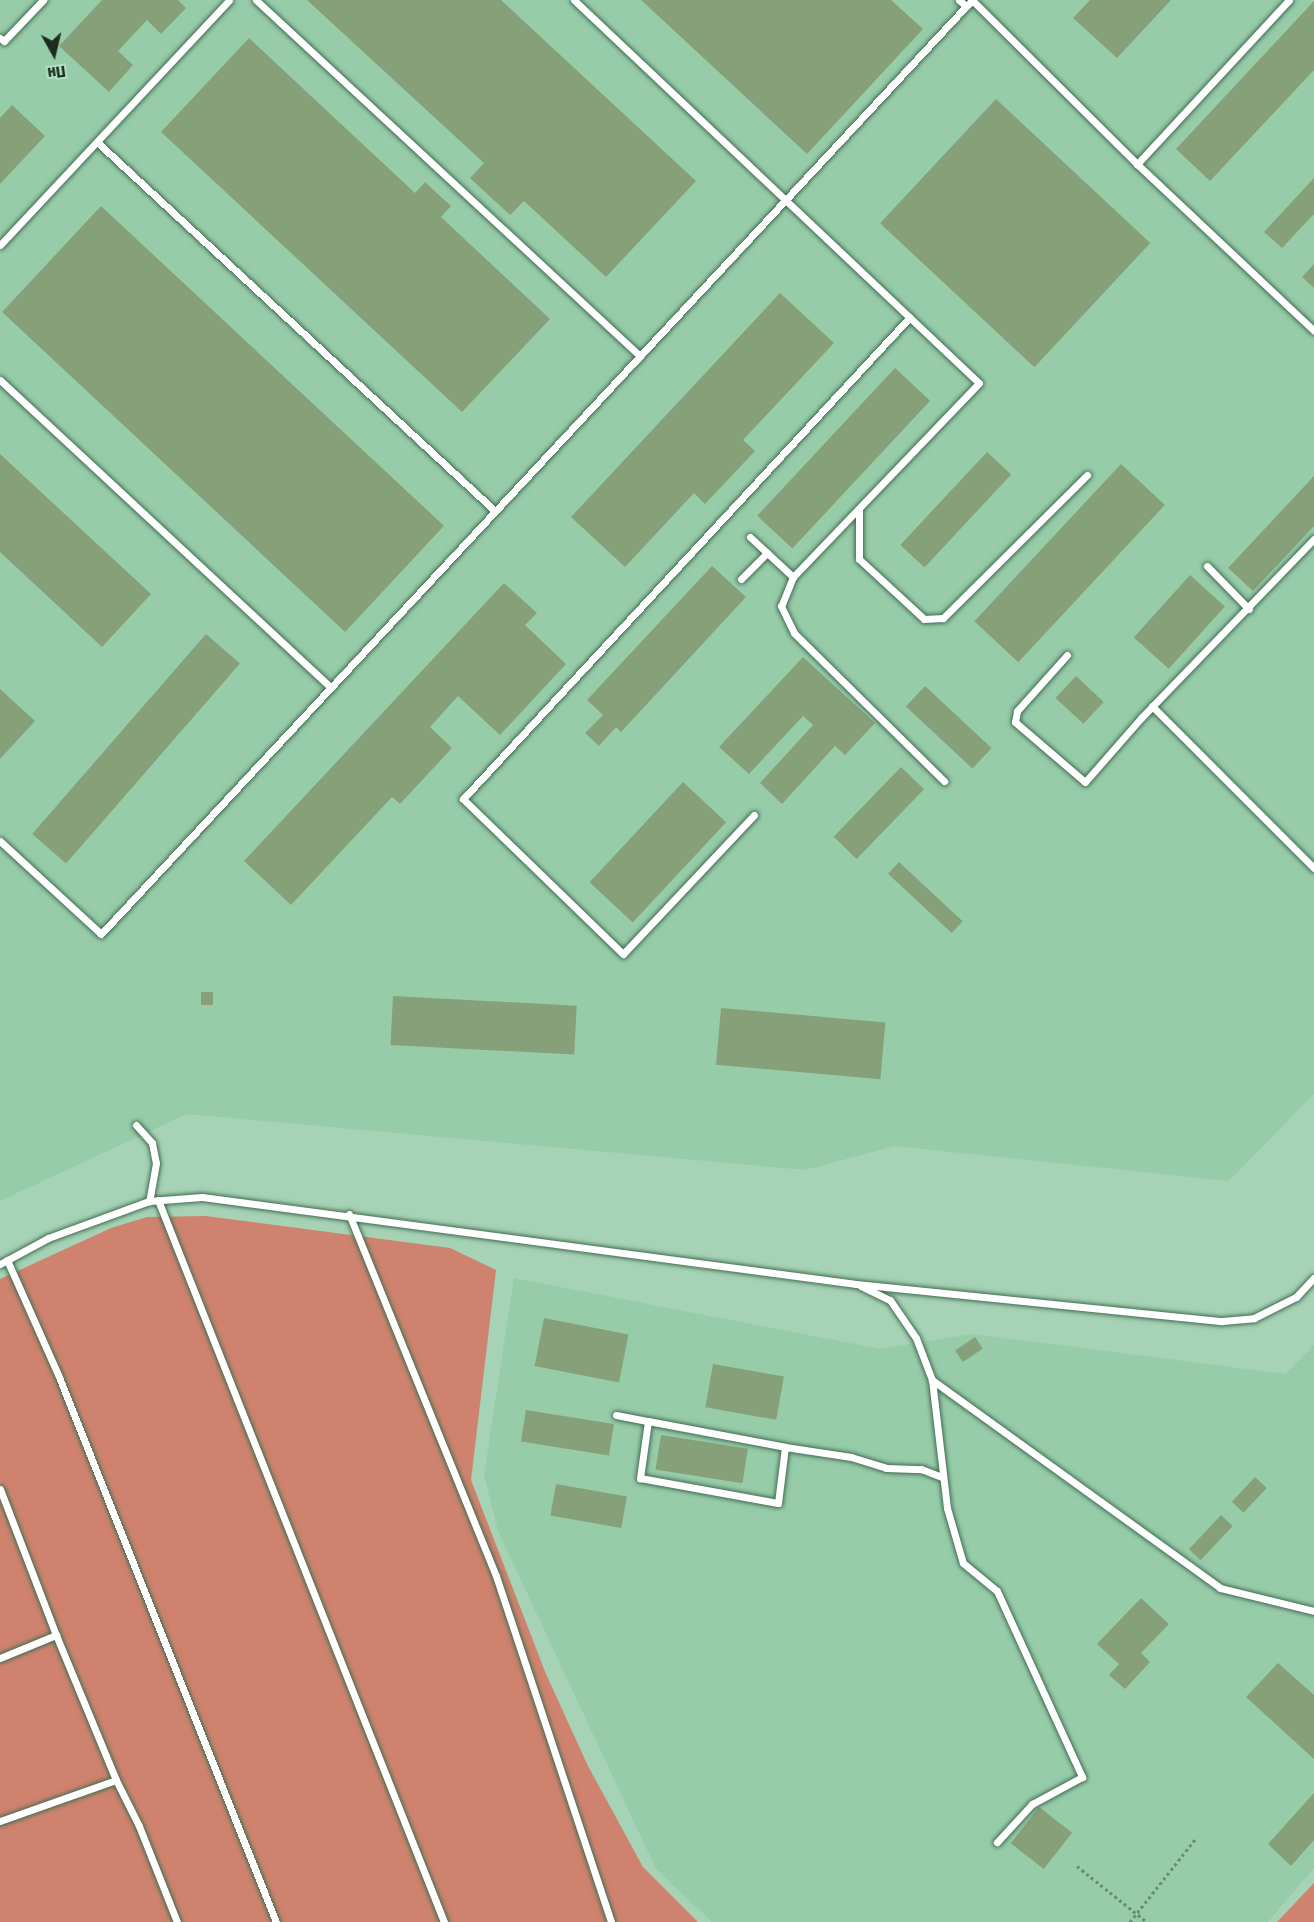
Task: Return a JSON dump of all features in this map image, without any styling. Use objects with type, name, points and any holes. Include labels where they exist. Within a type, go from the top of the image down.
[{"type":"lane","points":[[0,38],[4,41],[43,0]]},
{"type":"lane","points":[[0,245],[229,0]]},
{"type":"lane","points":[[256,0],[640,356]]},
{"type":"lane","points":[[574,0],[788,198],[979,383],[793,576],[781,606],[794,633],[944,781]]},
{"type":"lane","points":[[959,0],[966,6]]},
{"type":"lane","points":[[0,841],[101,934],[972,0],[1137,164],[1314,331]]},
{"type":"lane","points":[[1137,164],[1289,0]]},
{"type":"lane","points":[[97,141],[495,511]]},
{"type":"lane","points":[[754,815],[623,954],[464,799],[910,317]]},
{"type":"lane","points":[[0,381],[331,688]]},
{"type":"lane","points":[[859,509],[859,559],[924,619],[943,618],[1087,475]]},
{"type":"lane","points":[[750,537],[793,576]]},
{"type":"lane","points":[[1067,655],[1017,711],[1015,722],[1085,782],[1152,706],[1249,609],[1314,539]]},
{"type":"lane","points":[[741,579],[767,553]]},
{"type":"lane","points":[[1207,566],[1249,609]]},
{"type":"lane","points":[[1152,706],[1314,868]]},
{"type":"lane","points":[[136,1125],[152,1143],[156,1163],[148,1201]]},
{"type":"lane","points":[[276,1922],[59,1377],[4,1262],[48,1238],[148,1201],[202,1197],[349,1214],[856,1284],[1222,1321],[1254,1318],[1296,1297],[1314,1278]]},
{"type":"lane","points":[[158,1200],[444,1922]]},
{"type":"lane","points":[[349,1214],[496,1576],[611,1922]]},
{"type":"lane","points":[[856,1284],[890,1300],[916,1338],[932,1380],[942,1476],[963,1563],[997,1591],[1082,1777],[1032,1803],[998,1842]]},
{"type":"lane","points":[[932,1380],[1220,1588],[1314,1611]]},
{"type":"lane","points":[[616,1415],[785,1447],[851,1456],[886,1468],[921,1469],[942,1476]]},
{"type":"lane","points":[[648,1421],[640,1478],[778,1503],[785,1447]]},
{"type":"lane","points":[[0,1489],[56,1635],[116,1780],[140,1826],[177,1922]]},
{"type":"lane","points":[[0,1659],[56,1635]]},
{"type":"lane","points":[[0,1821],[116,1780]]},
{"type":"path","points":[[1130,1922],[1197,1837]]},
{"type":"path","points":[[1077,1866],[1147,1922]]},
{"type":"shaded area","points":[[0,0],[1314,0],[1314,1094],[1229,1181],[895,1146],[805,1170],[187,1114],[0,1201]]},
{"type":"shaded area","points":[[206,1216],[450,1248],[496,1270],[471,1480],[546,1674],[588,1766],[643,1867],[698,1922],[0,1922],[0,1279],[111,1228],[147,1217]]},
{"type":"shaded area","points":[[514,1278],[880,1349],[972,1334],[1285,1374],[1314,1345],[1314,1868],[1268,1922],[712,1922],[656,1869],[498,1531],[484,1475]]},
{"type":"shaded area","points":[[1314,1883],[1314,1922],[1277,1922]]},
{"type":"building","points":[[102,0],[178,0],[186,8],[161,34],[147,20],[118,51],[133,65],[109,92],[59,46]]},
{"type":"building","points":[[307,0],[501,0],[696,181],[606,277],[524,201],[510,215],[470,178],[484,163]]},
{"type":"building","points":[[641,0],[891,0],[923,29],[807,154]]},
{"type":"building","points":[[1090,0],[1171,0],[1117,58],[1073,18]]},
{"type":"building","points":[[1314,1],[1314,70],[1210,181],[1176,149]]},
{"type":"building","points":[[249,38],[415,193],[425,182],[451,206],[441,217],[550,319],[462,412],[161,132]]},
{"type":"building","points":[[996,99],[1150,243],[1034,367],[880,223]]},
{"type":"building","points":[[12,105],[45,136],[0,184],[0,118]]},
{"type":"building","points":[[1314,178],[1314,214],[1282,248],[1264,232]]},
{"type":"building","points":[[101,206],[444,526],[345,632],[2,312]]},
{"type":"building","points":[[1314,264],[1314,288],[1302,277]]},
{"type":"building","points":[[780,293],[834,343],[743,440],[755,451],[705,504],[694,493],[625,567],[571,517]]},
{"type":"building","points":[[895,368],[930,401],[792,548],[757,516]]},
{"type":"building","points":[[987,452],[1011,475],[925,567],[900,545]]},
{"type":"building","points":[[0,454],[151,594],[102,647],[0,552]]},
{"type":"building","points":[[1121,464],[1165,505],[1018,662],[974,621]]},
{"type":"building","points":[[1314,476],[1314,526],[1253,591],[1228,568]]},
{"type":"building","points":[[712,566],[746,597],[621,732],[616,727],[599,746],[585,733],[603,715],[587,700]]},
{"type":"building","points":[[1190,575],[1225,606],[1169,669],[1134,637]]},
{"type":"building","points":[[504,583],[537,613],[525,625],[566,664],[500,735],[458,696],[430,727],[452,748],[400,804],[392,797],[291,905],[244,861]]},
{"type":"building","points":[[206,634],[240,664],[66,864],[32,834]]},
{"type":"building","points":[[803,657],[875,723],[845,755],[835,746],[782,804],[760,783],[813,725],[803,716],[749,774],[719,747]]},
{"type":"building","points":[[1076,676],[1104,702],[1083,724],[1056,698]]},
{"type":"building","points":[[925,686],[992,748],[972,769],[906,706]]},
{"type":"building","points":[[0,689],[35,721],[0,759]]},
{"type":"building","points":[[901,767],[924,789],[857,859],[834,837]]},
{"type":"building","points":[[683,782],[726,822],[633,922],[590,882]]},
{"type":"building","points":[[899,862],[963,921],[952,933],[888,874]]},
{"type":"building","points":[[201,992],[213,992],[213,1005],[201,1005]]},
{"type":"building","points":[[393,996],[577,1006],[574,1055],[390,1045]]},
{"type":"building","points":[[721,1008],[885,1022],[880,1079],[716,1065]]},
{"type":"building","points":[[544,1318],[628,1334],[619,1383],[535,1366]]},
{"type":"building","points":[[975,1337],[983,1349],[963,1362],[955,1350]]},
{"type":"building","points":[[713,1364],[784,1377],[776,1420],[705,1407]]},
{"type":"building","points":[[526,1410],[614,1424],[609,1456],[521,1442]]},
{"type":"building","points":[[661,1435],[748,1449],[742,1483],[656,1470]]},
{"type":"building","points":[[1255,1477],[1267,1488],[1244,1513],[1232,1502]]},
{"type":"building","points":[[556,1484],[627,1497],[621,1528],[550,1516]]},
{"type":"building","points":[[1221,1515],[1233,1526],[1201,1560],[1189,1549]]},
{"type":"building","points":[[1141,1598],[1169,1624],[1141,1653],[1150,1662],[1125,1689],[1109,1675],[1119,1664],[1097,1644]]},
{"type":"building","points":[[1278,1663],[1314,1695],[1314,1759],[1246,1697]]},
{"type":"building","points":[[1314,1793],[1314,1840],[1291,1866],[1268,1844]]},
{"type":"building","points":[[1039,1807],[1072,1833],[1044,1869],[1011,1843]]}]
